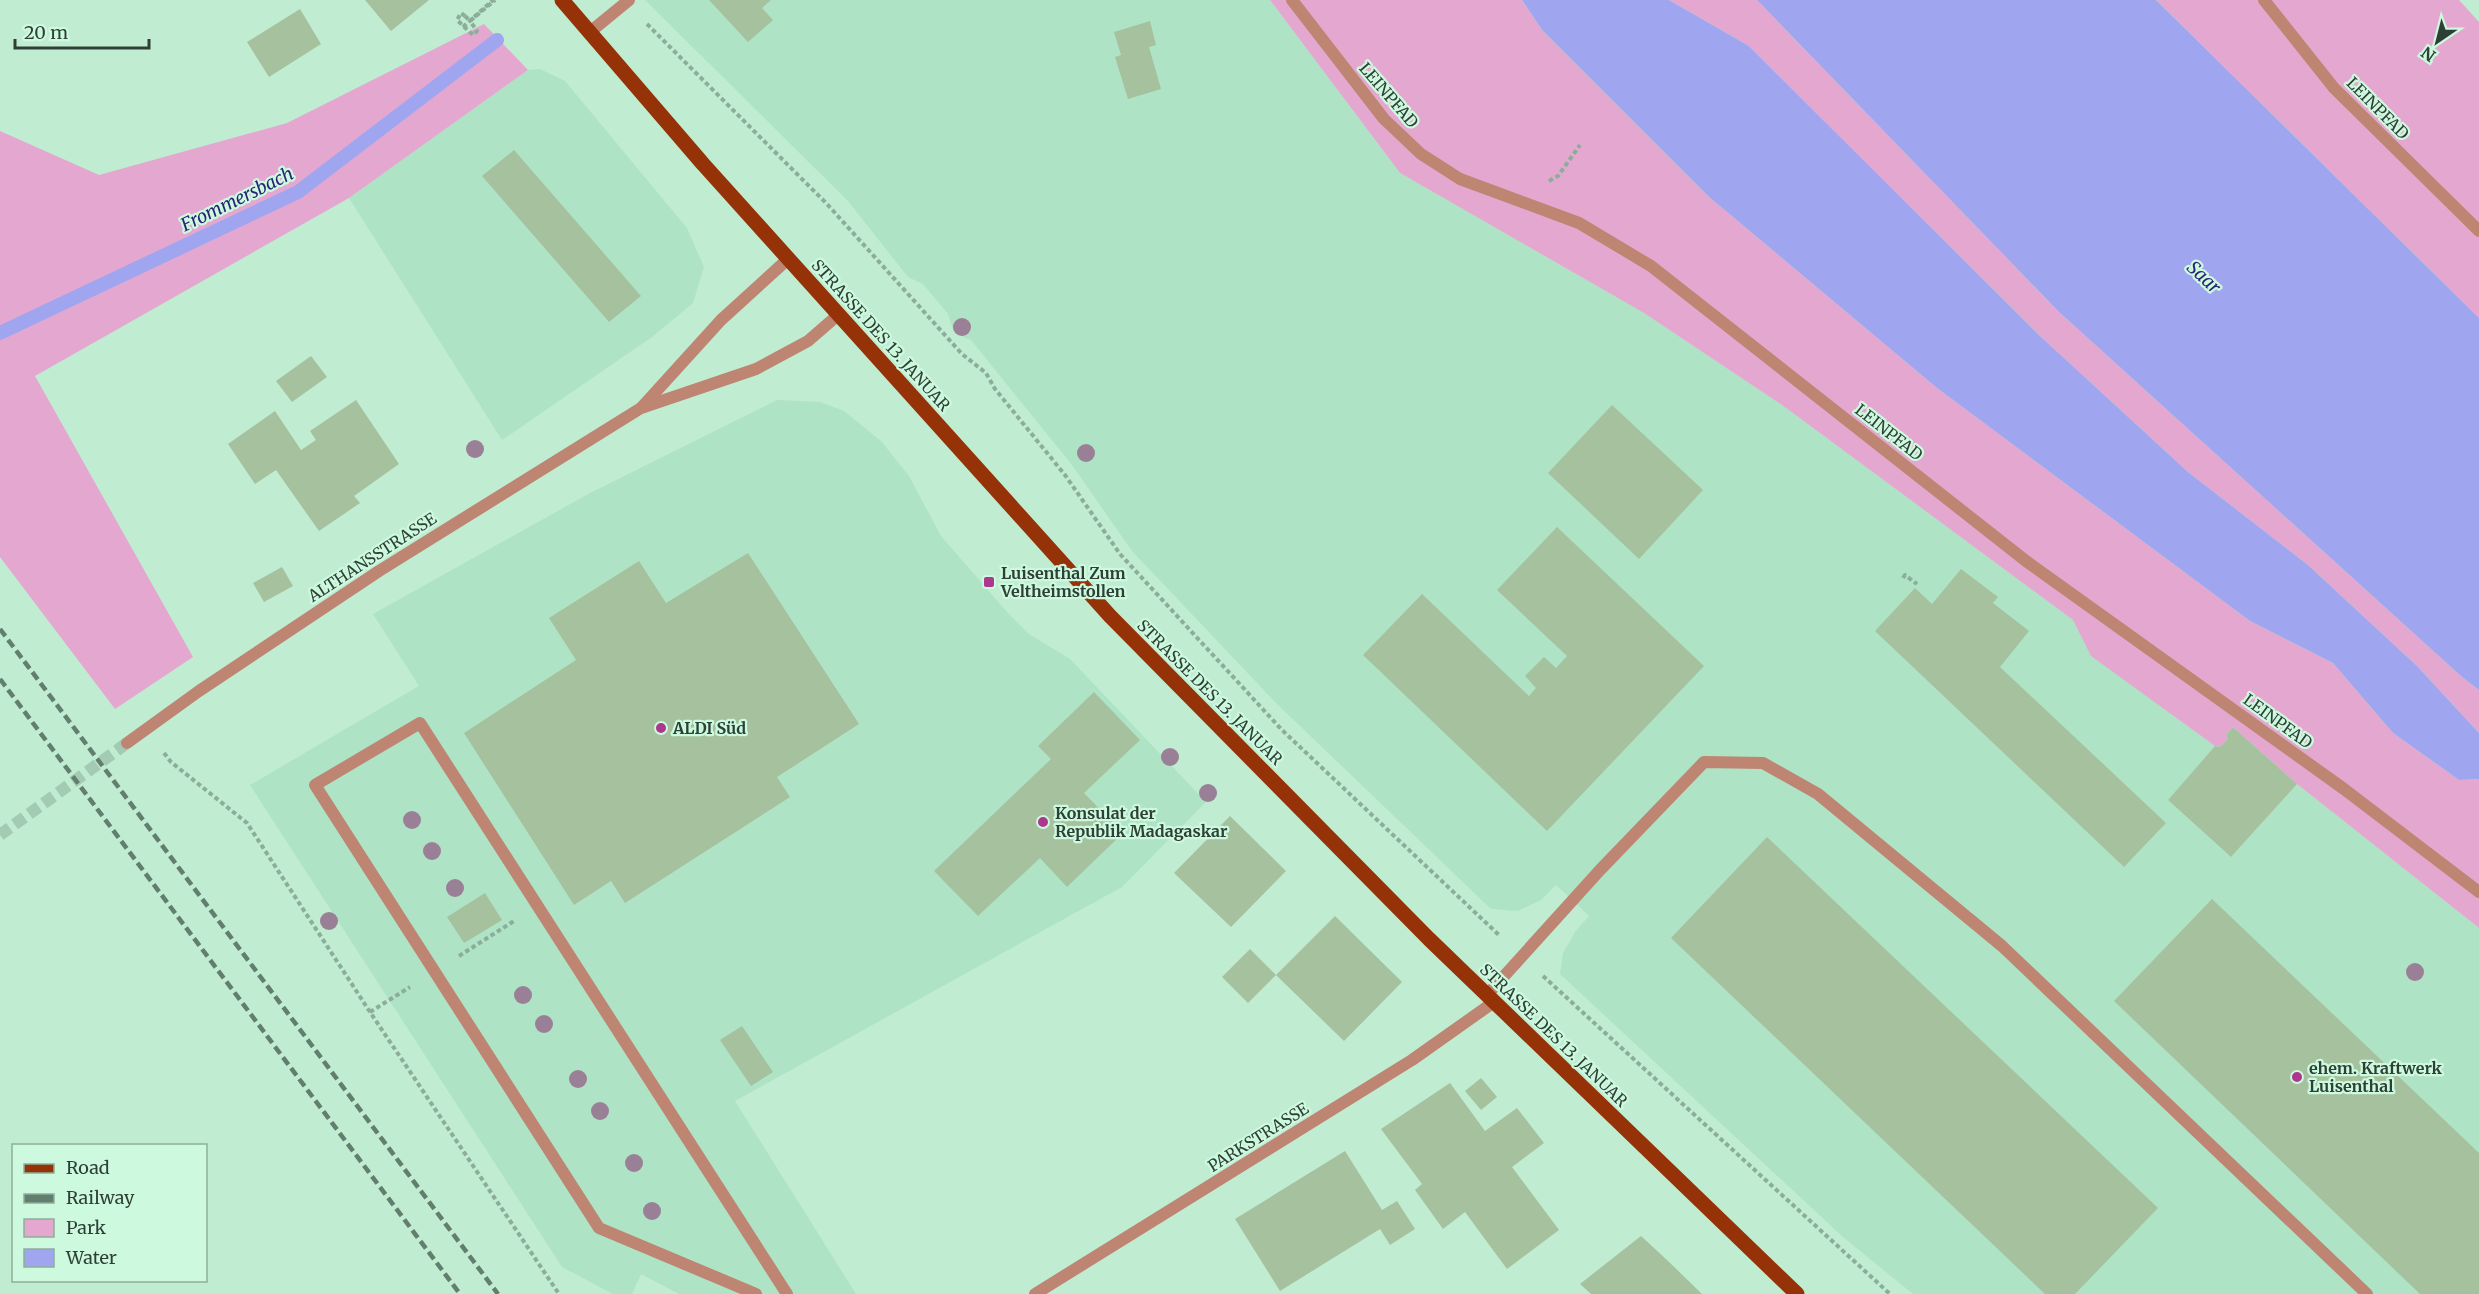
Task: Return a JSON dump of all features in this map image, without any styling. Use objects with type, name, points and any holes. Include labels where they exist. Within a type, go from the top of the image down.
[{"type":"main road","name":"STRASSE DES 13. JANUAR","points":[[562,0],[703,165],[1110,616],[1491,998],[1797,1294]]},
{"type":"street","name":"LEINPFAD","points":[[1292,0],[1383,119],[1421,154],[1460,179],[1578,223],[1651,266],[2026,561],[2344,789],[2479,892]]},
{"type":"street","name":"LEINPFAD","points":[[2264,0],[2334,88],[2479,231]]},
{"type":"street","points":[[590,32],[627,1]]},
{"type":"street","name":"ALTHANSSTRASSE","points":[[641,408],[721,320],[788,259]]},
{"type":"street","name":"ALTHANSSTRASSE","points":[[127,744],[146,728],[379,571],[641,408],[756,369],[808,341],[838,315]]},
{"type":"street","points":[[756,1294],[599,1228],[315,785],[420,723],[787,1294]]},
{"type":"street","name":"PARKSTRASSE","points":[[1035,1294],[1412,1060],[1491,998],[1521,957],[1600,870],[1704,762],[1763,763],[1818,794],[2002,946],[2367,1294]]},
{"type":"path","points":[[470,21],[494,0]]},
{"type":"path","points":[[463,27],[494,0]]},
{"type":"path","points":[[627,1],[827,204],[962,354],[986,373],[995,389],[1065,475],[1120,554],[1282,730],[1521,957],[1890,1294]]},
{"type":"path","points":[[460,13],[470,21],[477,32],[473,34],[463,27],[458,20],[458,15],[460,13]]},
{"type":"path","points":[[1567,164],[1580,145]]},
{"type":"path","points":[[1903,578],[1905,575],[1917,584]]},
{"type":"path","points":[[146,728],[171,762],[247,823],[370,1012],[559,1294]]},
{"type":"path","points":[[370,1012],[537,906]]},
{"type":"shaded area","points":[[645,0],[1270,0],[1400,173],[1644,313],[1782,405],[2073,620],[2092,656],[2215,746],[2168,800],[2231,857],[2297,784],[2479,928],[2479,1294],[1913,1294],[1843,1237],[1560,974],[1563,953],[1575,932],[1589,916],[1556,885],[1541,900],[1518,911],[1491,909],[1277,704],[1132,551],[1072,465],[971,340],[954,333],[948,314],[923,284],[908,277],[848,201]]},
{"type":"shaded area","points":[[540,69],[565,81],[687,228],[704,267],[693,303],[652,337],[502,440],[349,198],[528,70]]},
{"type":"shaded area","points":[[777,400],[820,402],[844,411],[881,441],[909,476],[941,536],[1007,612],[1029,634],[1070,659],[1206,802],[1122,887],[735,1101],[856,1294],[679,1294],[641,1274],[632,1294],[613,1294],[562,1267],[250,785],[419,686],[373,614],[590,493]]},
{"type":"green space","points":[[1270,0],[1522,0],[1542,30],[1708,196],[1937,388],[2250,621],[2333,663],[2393,733],[2459,780],[2479,779],[2479,928],[2297,784],[2233,727],[2226,735],[2228,739],[2220,747],[2215,746],[2091,656],[2073,620],[1782,405],[1644,313],[1400,173]]},
{"type":"green space","points":[[1669,0],[1757,0],[2059,312],[2479,690],[2479,733],[2417,666],[2308,565],[2188,472],[2039,335],[1749,46]]},
{"type":"green space","points":[[2156,0],[2459,0],[2479,22],[2479,318]]},
{"type":"green space","points":[[484,24],[528,70],[349,198],[35,376],[193,657],[115,709],[0,557],[0,131],[99,175],[287,123]]},
{"type":"water","points":[[1522,0],[1669,0],[1749,46],[2039,335],[2188,472],[2308,565],[2417,666],[2479,733],[2479,779],[2459,780],[2393,733],[2333,663],[2250,621],[1937,388],[1708,196],[1542,30]]},
{"type":"water","name":"Saar","points":[[1757,0],[2156,0],[2479,318],[2479,690],[2059,312]]},
{"type":"building","points":[[365,0],[429,0],[391,31]]},
{"type":"building","points":[[709,0],[771,0],[762,8],[773,20],[748,42]]},
{"type":"building","points":[[300,9],[321,44],[269,77],[247,42]]},
{"type":"building","points":[[1150,21],[1156,45],[1149,47],[1161,89],[1128,99],[1115,57],[1121,55],[1114,32]]},
{"type":"building","points":[[514,150],[641,296],[609,322],[482,176]]},
{"type":"building","points":[[311,356],[327,377],[292,402],[276,381]]},
{"type":"building","points":[[356,400],[399,464],[354,496],[360,503],[319,531],[276,470],[255,484],[228,444],[275,411],[301,450],[316,440],[310,431]]},
{"type":"building","points":[[1612,405],[1703,490],[1639,559],[1548,473]]},
{"type":"building","points":[[1557,527],[1704,666],[1547,831],[1363,655],[1422,594],[1529,696],[1536,688],[1525,676],[1544,657],[1556,668],[1567,656],[1497,590]]},
{"type":"building","name":"ALDI Süd","points":[[748,553],[859,724],[777,777],[790,797],[625,903],[611,881],[574,905],[464,733],[576,660],[549,618],[639,561],[666,603]]},
{"type":"building","points":[[282,567],[293,586],[264,602],[253,583]]},
{"type":"building","points":[[1961,569],[1998,597],[1993,603],[2029,631],[2000,667],[2166,823],[2124,867],[1875,631],[1915,588],[1932,604]]},
{"type":"building","points":[[1094,692],[1140,740],[1084,793],[1123,833],[1067,887],[1040,858],[978,916],[934,871],[1051,759],[1038,746]]},
{"type":"building","points":[[2233,727],[2297,784],[2231,857],[2168,800],[2215,746],[2220,747],[2228,739],[2226,735]]},
{"type":"building","points":[[1230,816],[1286,871],[1231,927],[1174,873]]},
{"type":"building","points":[[1767,837],[2158,1208],[2075,1294],[2045,1294],[1671,938]]},
{"type":"building","points":[[485,893],[502,920],[464,943],[447,917]]},
{"type":"building","name":"ehem. Kraftwerk Luisenthal","points":[[2212,899],[2479,1153],[2479,1294],[2420,1294],[2114,1001]]},
{"type":"building","points":[[1335,916],[1402,982],[1344,1041],[1276,975]]},
{"type":"building","points":[[1250,949],[1276,975],[1248,1003],[1222,977]]},
{"type":"building","points":[[742,1026],[773,1072],[751,1086],[720,1040]]},
{"type":"building","points":[[1481,1078],[1497,1097],[1481,1110],[1465,1091]]},
{"type":"building","points":[[1450,1083],[1485,1131],[1517,1108],[1544,1143],[1512,1167],[1559,1230],[1507,1269],[1465,1212],[1443,1229],[1415,1190],[1422,1184],[1381,1129]]},
{"type":"building","points":[[1345,1151],[1382,1210],[1397,1201],[1415,1229],[1390,1245],[1380,1229],[1280,1291],[1235,1219]]},
{"type":"building","points":[[1641,1236],[1702,1294],[1591,1294],[1580,1284]]},
{"type":"waterway","name":"Frommersbach","points":[[0,333],[298,192],[497,40]]},
{"type":"tunnel","points":[[0,835],[127,743]]},
{"type":"railway","points":[[0,629],[498,1294]]},
{"type":"railway","points":[[0,679],[460,1294]]},
{"type":"place","name":"Luisenthal Zum Veltheimstollen","points":[[989,582]]},
{"type":"place","name":"ALDI Süd","points":[[661,728]]},
{"type":"place","name":"Konsulat der Republik Madagaskar","points":[[1043,822]]},
{"type":"place","name":"ehem. Kraftwerk Luisenthal","points":[[2297,1077]]}]
